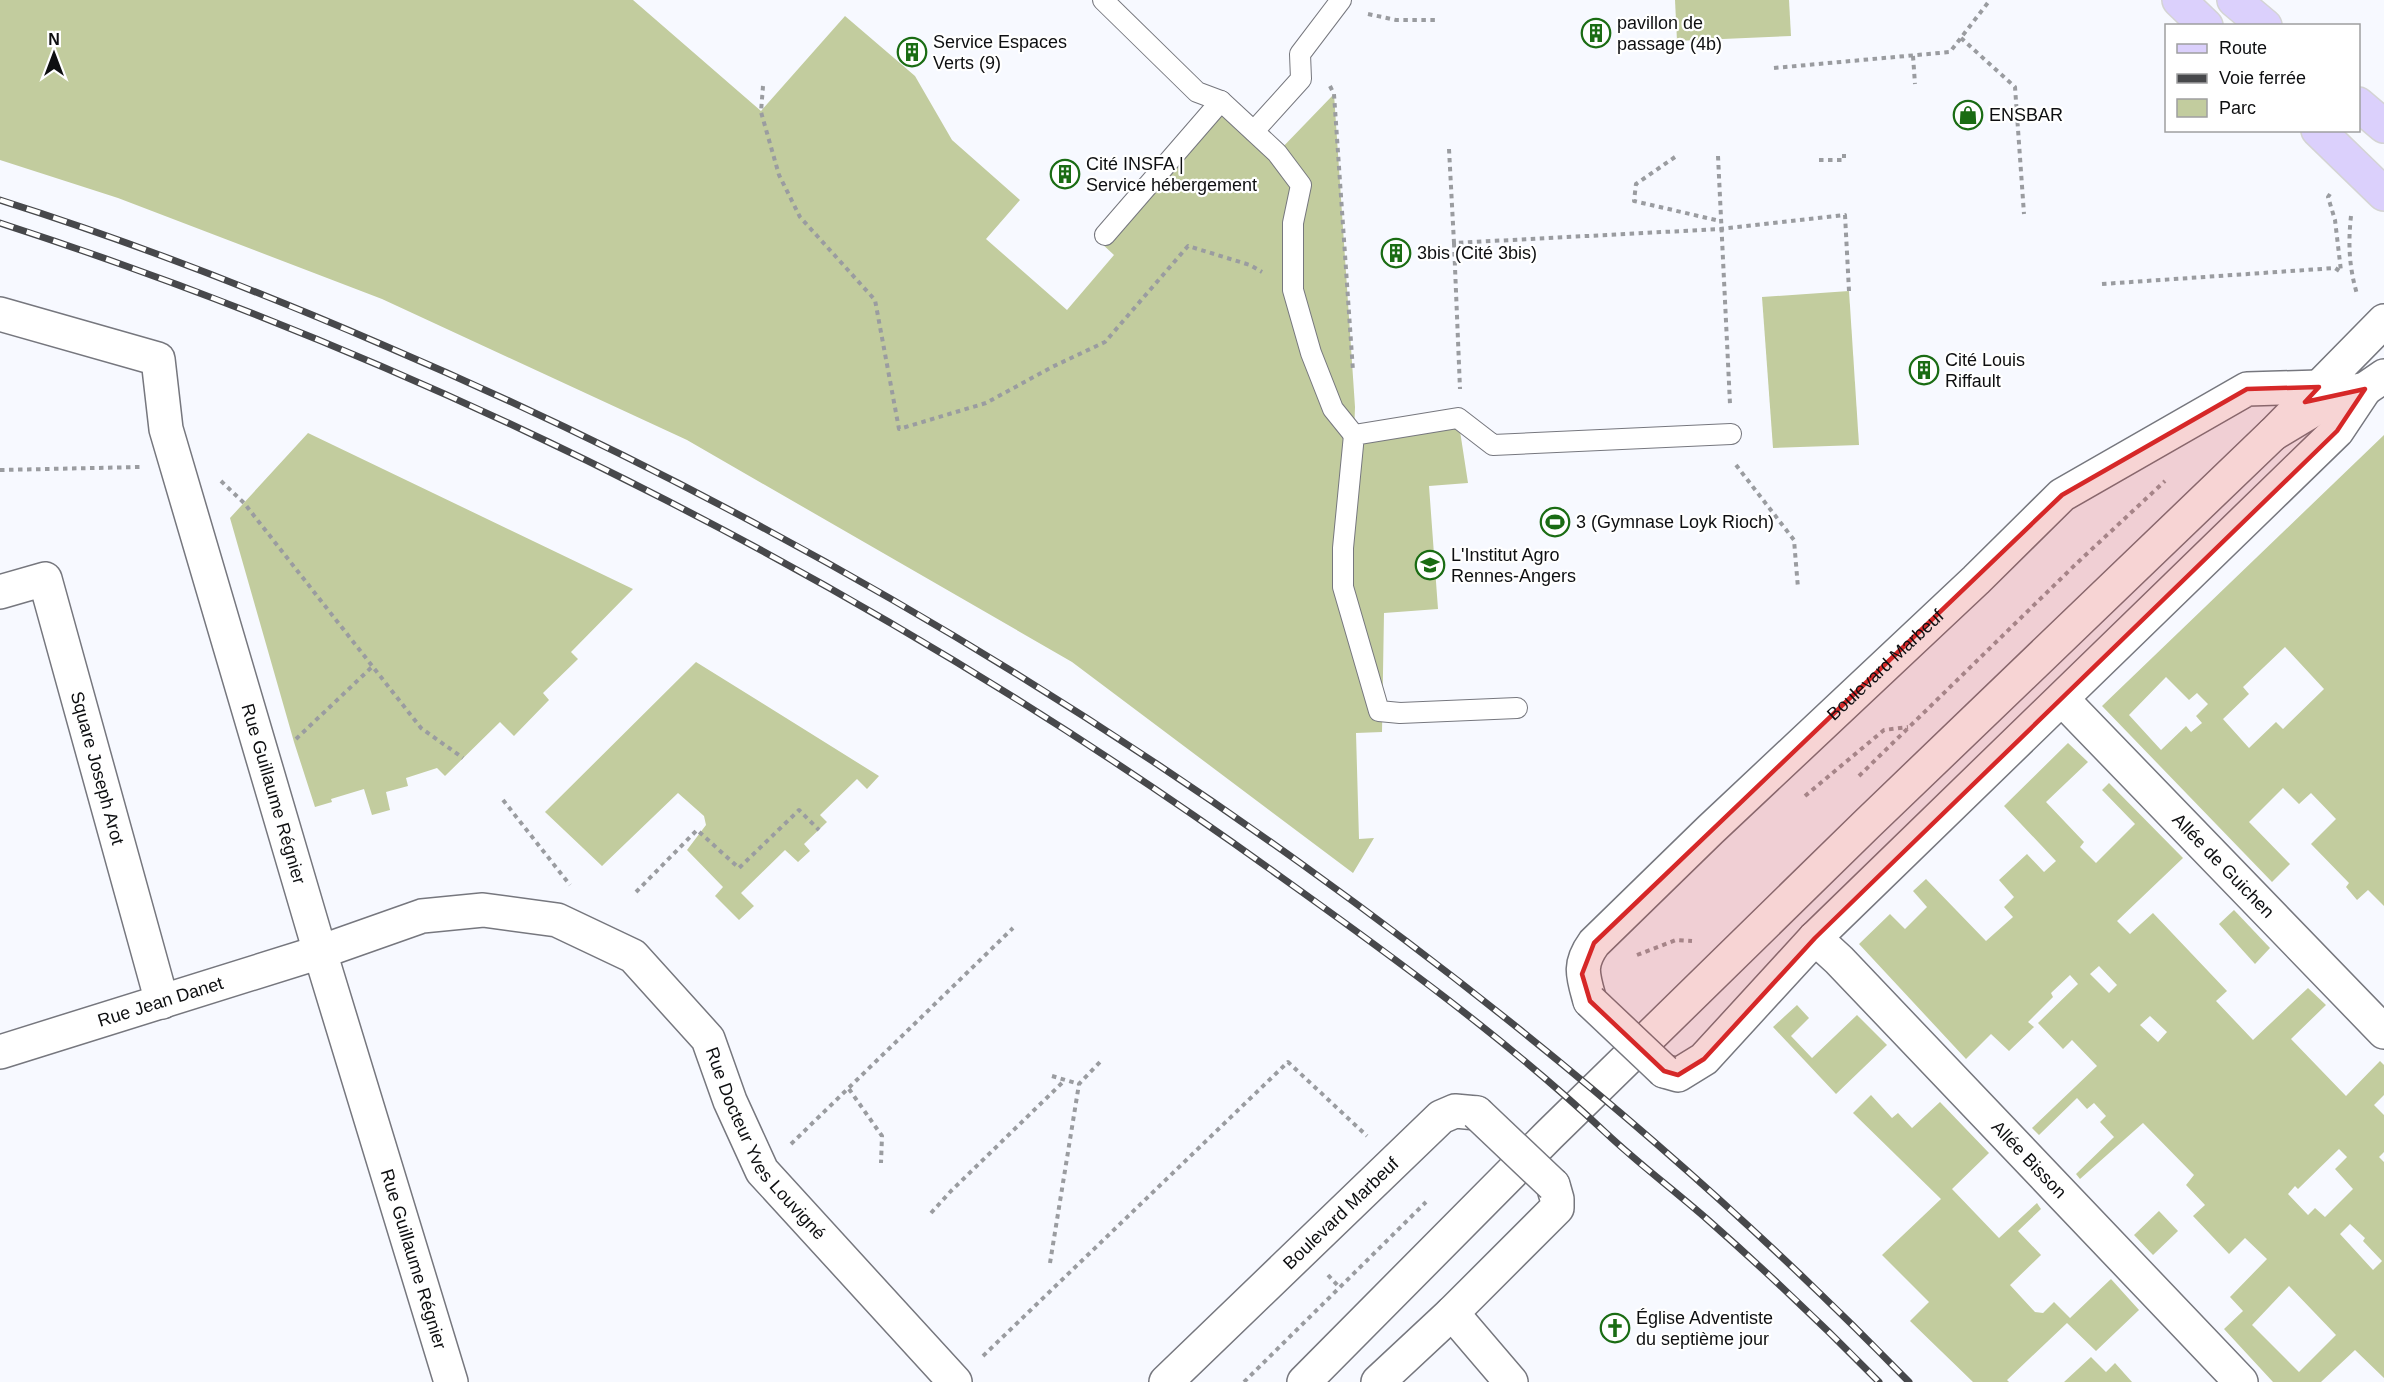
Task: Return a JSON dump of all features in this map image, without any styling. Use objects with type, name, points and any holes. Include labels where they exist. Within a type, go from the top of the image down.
[{"type":"main road","points":[[2179,0],[2204,24]]},
{"type":"main road","points":[[2234,0],[2263,24]]},
{"type":"main road","points":[[2360,106],[2384,126]]},
{"type":"main road","points":[[2320,132],[2384,194]]},
{"type":"street","name":"Boulevard Marbeuf","points":[[1304,1382],[1557,1126],[2273,434],[2319,387],[2372,311]]},
{"type":"street","name":"Rue Guillaume Régnier","points":[[0,314],[158,359],[166,429],[320,952],[451,1382]]},
{"type":"street","name":"Boulevard Marbeuf","points":[[2319,387],[2247,389],[2062,495],[1594,943],[1586,955],[1582,974],[1590,1001],[1664,1071],[1678,1075],[1704,1059],[1815,938],[2337,431],[2375,382]]},
{"type":"street","name":"Boulevard Marbeuf","points":[[2273,434],[2338,395],[2375,382]]},
{"type":"street","name":"Square Joseph Arot","points":[[0,592],[45,579],[162,1002]]},
{"type":"street","name":"Allée de Guichen","points":[[2062,699],[2384,1032]]},
{"type":"street","name":"Rue Docteur Yves Louvigné","points":[[320,952],[422,916],[483,910],[557,920],[633,956],[708,1039],[730,1101],[762,1171],[955,1382]]},
{"type":"street","name":"Allée Bisson","points":[[1815,938],[1848,968],[2241,1382]]},
{"type":"street","name":"Rue Jean Danet","points":[[0,1052],[320,952]]},
{"type":"street","name":"Boulevard Marbeuf","points":[[1166,1382],[1441,1117],[1455,1111],[1477,1113],[1553,1185],[1557,1208],[1452,1313],[1378,1382]]},
{"type":"street","points":[[1452,1313],[1511,1382]]},
{"type":"lane","points":[[1103,0],[1197,92],[1221,101],[1254,131],[1277,153],[1301,186],[1293,224],[1293,290],[1311,353],[1333,409],[1354,435],[1343,548],[1343,587],[1378,711],[1400,713],[1517,708]]},
{"type":"lane","points":[[1254,131],[1301,79],[1300,54],[1341,0]]},
{"type":"lane","points":[[1105,235],[1221,101]]},
{"type":"lane","points":[[1354,435],[1458,418],[1493,445],[1731,434]]},
{"type":"path","points":[[1774,68],[1950,52],[1990,0]]},
{"type":"path","points":[[1362,22],[1368,13],[1396,20],[1435,20]]},
{"type":"path","points":[[1961,38],[2015,87],[2024,214]]},
{"type":"path","points":[[1912,56],[1915,84]]},
{"type":"path","points":[[1326,77],[1334,94],[1353,374]]},
{"type":"path","points":[[763,86],[761,112],[778,175],[800,217],[875,300],[899,429],[986,403],[1052,367],[1105,342],[1188,246],[1250,265],[1293,290]]},
{"type":"path","points":[[1449,149],[1460,393]]},
{"type":"path","points":[[1819,159],[1844,159],[1844,154]]},
{"type":"path","points":[[1718,156],[1720,229],[1734,461],[1794,540],[1798,588]]},
{"type":"path","points":[[1675,157],[1636,184],[1634,201],[1720,221]]},
{"type":"path","points":[[2351,214],[2348,242],[2352,275],[2372,311]]},
{"type":"path","points":[[1454,243],[1720,229],[1845,215],[1849,291]]},
{"type":"path","points":[[2102,284],[2335,268],[2341,272]]},
{"type":"path","points":[[0,470],[177,467]]},
{"type":"path","points":[[218,478],[244,502],[374,665],[421,728],[463,758]]},
{"type":"path","points":[[294,742],[374,665]]},
{"type":"path","points":[[503,800],[575,891]]},
{"type":"path","points":[[636,892],[697,830],[739,868],[800,810],[819,830]]},
{"type":"path","points":[[762,1171],[1013,928]]},
{"type":"path","points":[[1628,959],[1676,940],[1693,941]]},
{"type":"path","points":[[1050,1263],[1079,1084],[1101,1061]]},
{"type":"path","points":[[955,1382],[1288,1062],[1370,1138]]},
{"type":"path","points":[[1052,1076],[1079,1084]]},
{"type":"path","points":[[931,1213],[1064,1081]]},
{"type":"path","points":[[849,1089],[882,1136],[881,1163]]},
{"type":"path","points":[[1335,1283],[1340,1288]]},
{"type":"highlighted area","points":[[2319,387],[2305,402],[2365,389],[2337,431],[1815,938],[1704,1059],[1678,1075],[1664,1071],[1590,1001],[1582,974],[1594,943],[2062,495],[2247,389]]},
{"type":"green space","points":[[0,0],[633,0],[761,111],[845,16],[915,76],[952,140],[1020,200],[986,239],[1067,310],[1114,255],[1100,242],[1221,101],[1277,153],[1334,94],[1355,407],[1354,435],[1458,418],[1468,483],[1429,486],[1438,609],[1384,613],[1382,732],[1356,733],[1359,839],[1374,838],[1353,873],[1072,662],[687,440],[382,299],[118,198],[0,160]]},
{"type":"green space","points":[[1675,0],[1789,0],[1791,36],[1677,41]]},
{"type":"green space","points":[[1849,291],[1859,445],[1773,448],[1762,297]]},
{"type":"green space","points":[[308,433],[633,589],[571,652],[578,659],[543,693],[549,700],[514,736],[500,722],[445,776],[437,768],[406,778],[408,786],[386,792],[390,810],[372,815],[364,789],[331,799],[332,802],[315,807],[294,742],[230,518]]},
{"type":"green space","points":[[2384,435],[2384,906],[2368,890],[2357,900],[2346,887],[2349,883],[2311,844],[2336,819],[2311,793],[2299,804],[2283,788],[2249,822],[2290,864],[2272,882],[2102,706]],"holes":[[[2285,647],[2324,689],[2283,729],[2276,722],[2249,748],[2223,719],[2249,694],[2243,687]],[[2166,677],[2189,700],[2197,693],[2208,704],[2196,716],[2202,723],[2191,732],[2186,726],[2161,750],[2129,715]]]},
{"type":"green space","points":[[696,662],[879,776],[867,789],[857,779],[820,815],[827,822],[804,844],[810,851],[798,862],[785,850],[741,893],[754,906],[739,920],[715,896],[723,887],[687,850],[706,825],[704,816],[678,793],[602,866],[545,812]]},
{"type":"green space","points":[[2068,743],[2088,762],[2046,802],[2084,842],[2080,847],[2096,863],[2135,824],[2102,790],[2109,783],[2183,858],[2117,921],[2130,934],[2153,913],[2227,991],[2216,1001],[2253,1040],[2308,988],[2326,1005],[2291,1039],[2346,1096],[2380,1061],[2384,1065],[2384,1095],[2374,1105],[2384,1115],[2384,1152],[2379,1157],[2384,1162],[2384,1378],[2355,1350],[2321,1382],[2273,1382],[2224,1329],[2243,1311],[2230,1297],[2267,1259],[2245,1238],[2229,1254],[2193,1216],[2205,1205],[2186,1185],[2194,1175],[2143,1123],[2080,1179],[2076,1174],[2114,1137],[2100,1122],[2106,1116],[2094,1103],[2087,1109],[2077,1098],[2039,1135],[2032,1128],[2097,1066],[2072,1040],[2063,1049],[2038,1023],[2078,984],[2070,975],[2051,993],[2053,997],[2028,1022],[2034,1027],[2009,1051],[1991,1034],[1966,1059],[1859,944],[1890,914],[1905,929],[1927,907],[1913,891],[1926,879],[1986,941],[2013,917],[2004,907],[2014,897],[1999,880],[2027,854],[2044,872],[2056,861],[2004,806]],"holes":[[[2099,966],[2117,985],[2109,993],[2090,974]],[[2150,1016],[2167,1032],[2158,1042],[2140,1025]],[[2339,1149],[2347,1157],[2335,1169],[2353,1189],[2325,1217],[2315,1208],[2308,1215],[2288,1194],[2295,1186],[2298,1189]],[[2350,1224],[2365,1238],[2363,1241],[2382,1261],[2373,1270],[2340,1234]],[[2289,1286],[2336,1335],[2299,1372],[2252,1325]]]},
{"type":"green space","points":[[2234,910],[2270,948],[2255,964],[2219,924]]},
{"type":"green space","points":[[1797,1005],[1809,1018],[1791,1036],[1812,1058],[1857,1015],[1887,1045],[1836,1094],[1773,1027]]},
{"type":"green space","points":[[1871,1095],[1892,1118],[1898,1113],[1912,1128],[1940,1102],[1989,1153],[1952,1189],[1999,1238],[2037,1203],[2041,1209],[2018,1231],[2041,1255],[2010,1285],[2035,1312],[2043,1313],[2054,1302],[2070,1318],[2111,1279],[2139,1310],[2096,1351],[2067,1323],[2007,1380],[2009,1382],[1973,1382],[1910,1321],[1929,1302],[1882,1255],[1941,1199],[1853,1113]]},
{"type":"green space","points":[[2159,1211],[2178,1231],[2153,1255],[2134,1235]]},
{"type":"green space","points":[[2091,1357],[2106,1372],[2115,1363],[2132,1382],[2064,1382]]},
{"type":"railway","points":[[0,200],[97,232],[289,305],[504,399],[624,456],[742,516],[858,580],[1084,716],[1303,865],[1463,984],[1618,1110],[1693,1176],[1767,1243],[1909,1382]]},
{"type":"railway","points":[[0,223],[170,282],[338,348],[504,421],[666,500],[825,586],[981,677],[1133,774],[1281,877],[1489,1032],[1752,1259],[1879,1382]]},
{"type":"place","name":"pavillon de passage (4b)","points":[[1596,33]]},
{"type":"place","name":"Service Espaces Verts (9)","points":[[912,52]]},
{"type":"place","name":"ENSBAR","points":[[1968,115]]},
{"type":"place","name":"Cité INSFA | Service hébergement","points":[[1065,174]]},
{"type":"place","name":"3bis (Cité 3bis)","points":[[1396,253]]},
{"type":"place","name":"Cité Louis Riffault","points":[[1924,370]]},
{"type":"place","name":"3 (Gymnase Loyk Rioch)","points":[[1555,522]]},
{"type":"place","name":"L'Institut Agro Rennes-Angers","points":[[1430,565]]},
{"type":"place","name":"Église Adventiste du septième jour","points":[[1615,1328]]}]
